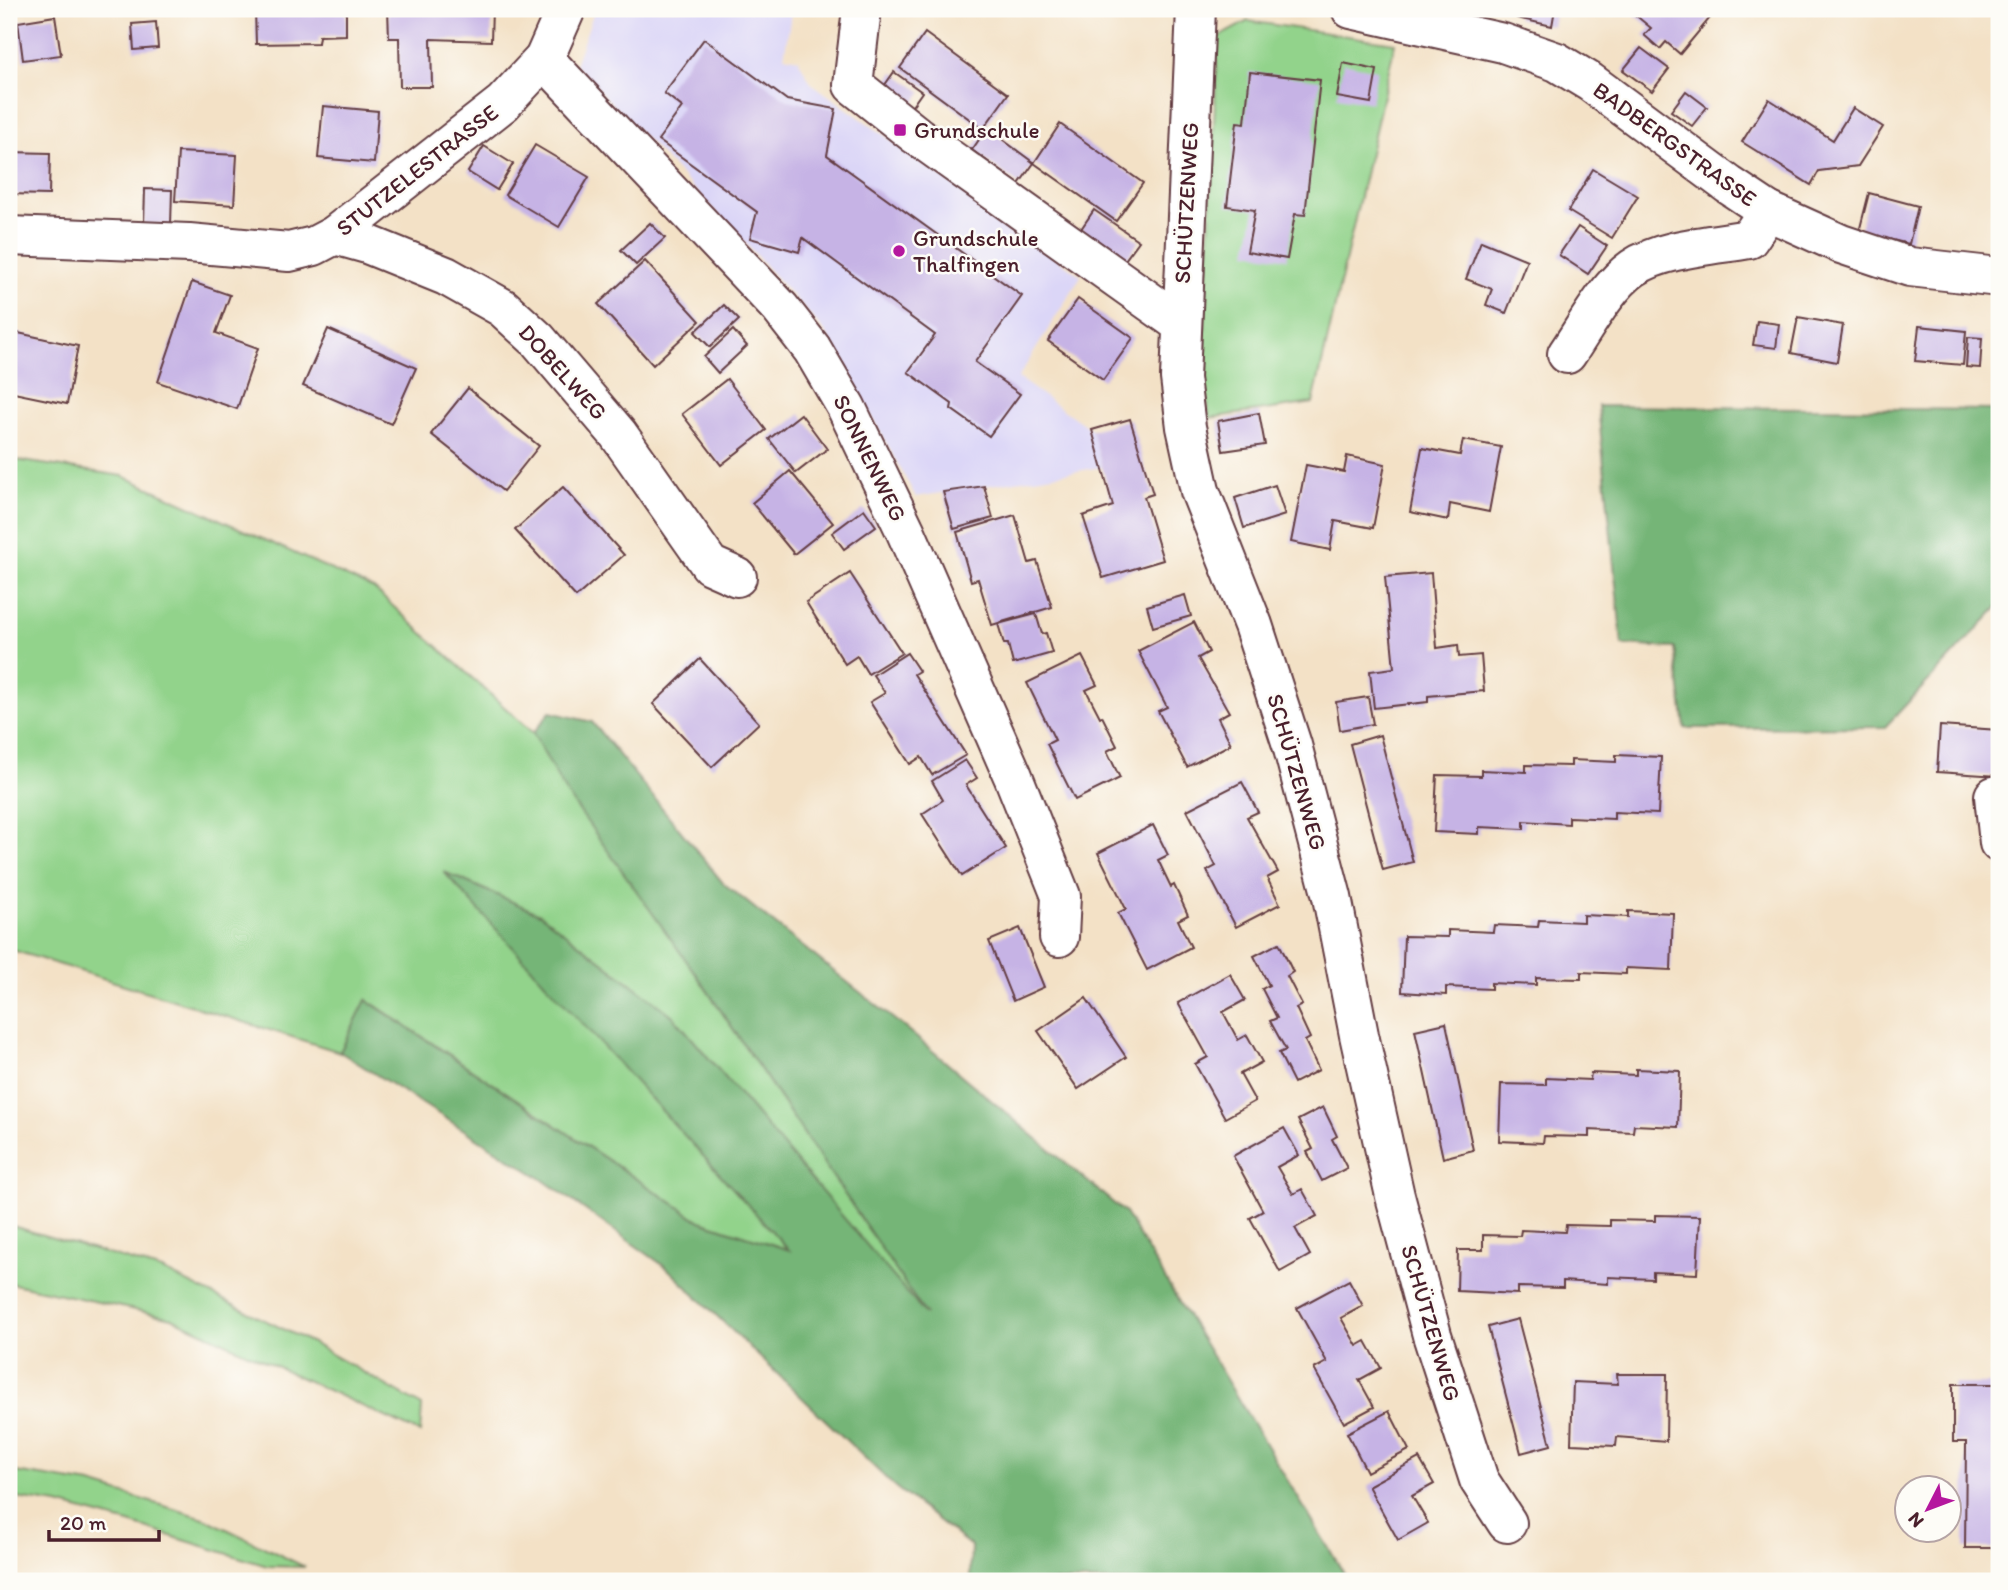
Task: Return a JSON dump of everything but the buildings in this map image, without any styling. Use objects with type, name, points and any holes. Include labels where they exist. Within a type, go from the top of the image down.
[{"type":"street","name":"STUTZELESTRASSE","points":[[9,236],[189,243],[289,252],[314,246],[335,235],[503,103],[544,59],[566,9]]},
{"type":"street","points":[[862,9],[853,85],[907,128],[1181,324]]},
{"type":"street","name":"SCHÜTZENWEG","points":[[1196,9],[1181,324],[1180,378],[1186,426],[1200,491],[1253,625],[1287,726],[1332,897],[1395,1196],[1432,1335],[1479,1480],[1507,1523]]},
{"type":"street","name":"BADBERGSTRASSE","points":[[1351,9],[1503,43],[1557,62],[1590,82],[1768,211],[1841,244],[1910,267],[1999,277]]},
{"type":"street","name":"SONNENWEG","points":[[544,59],[780,308],[812,349],[846,407],[905,530],[1018,788],[1061,896],[1059,937]]},
{"type":"street","points":[[1567,355],[1609,294],[1633,268],[1654,257],[1749,239],[1768,211]]},
{"type":"street","name":"DOBELWEG","points":[[335,235],[367,244],[446,276],[503,308],[538,340],[618,433],[710,565],[737,577]]},
{"type":"street","points":[[1994,796],[1999,843]]},
{"type":"shaded area","name":"Grundschule Thalfingen","points":[[595,9],[792,9],[784,56],[798,59],[811,83],[1081,276],[1018,378],[1092,430],[1102,467],[916,497],[826,333],[730,226],[575,65]]},
{"type":"green space","points":[[1248,21],[1395,43],[1313,403],[1209,418],[1203,364],[1218,37]]},
{"type":"green space","points":[[1598,406],[1999,410],[1999,606],[1885,727],[1685,728],[1675,648],[1622,645]]},
{"type":"green space","points":[[9,459],[123,476],[374,589],[533,733],[932,1323],[673,1016],[540,914],[446,873],[790,1250],[700,1221],[367,1000],[340,1052],[9,949]]},
{"type":"green space","points":[[550,712],[592,722],[723,883],[910,1032],[1125,1213],[1348,1580],[1353,1581],[970,1581],[971,1546],[894,1486],[667,1268],[536,1175],[340,1052],[366,1000],[700,1221],[789,1250],[444,872],[540,914],[673,1016],[926,1315],[703,984],[563,788],[533,733]]},
{"type":"green space","points":[[9,1225],[162,1270],[312,1343],[422,1406],[420,1433],[172,1318],[9,1283]]},
{"type":"green space","points":[[9,1471],[91,1484],[204,1518],[305,1567],[267,1566],[58,1504],[9,1497]]},
{"type":"place","name":"Grundschule","points":[[900,130]]},
{"type":"place","name":"Grundschule Thalfingen","points":[[899,251]]}]
